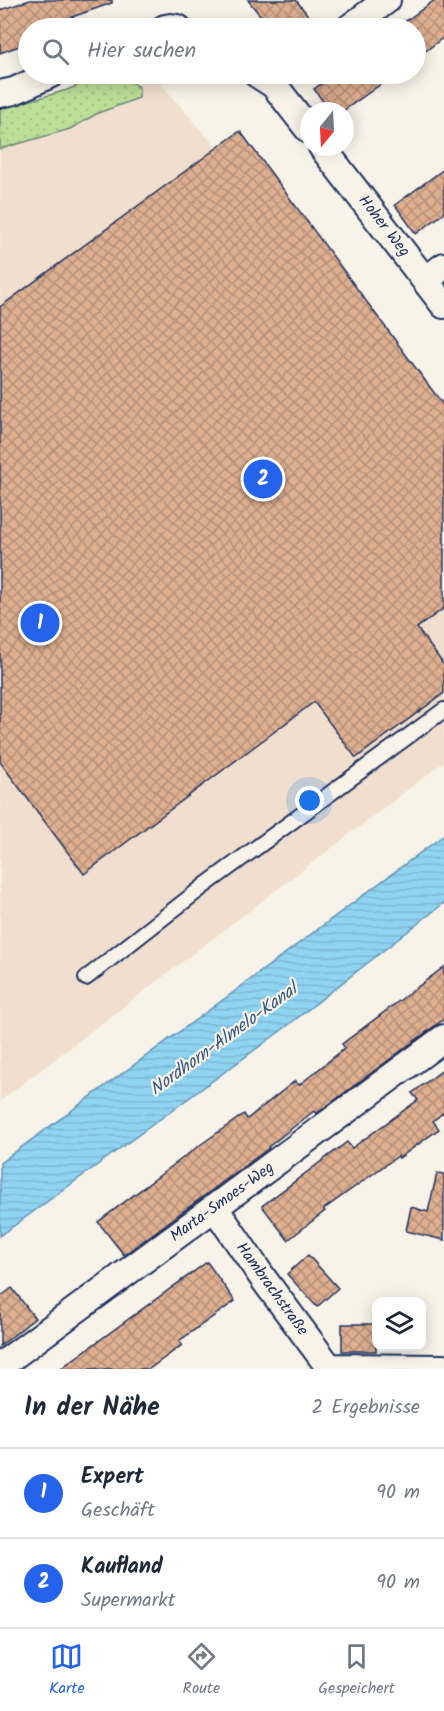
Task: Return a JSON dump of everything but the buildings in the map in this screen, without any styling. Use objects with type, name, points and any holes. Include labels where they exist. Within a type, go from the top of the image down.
[{"type":"street","points":[[363,18],[387,0]]},
{"type":"street","points":[[0,94],[29,84]]},
{"type":"street","points":[[278,84],[300,117]]},
{"type":"street","name":"Hoher Weg","points":[[330,156],[435,273],[444,305]]},
{"type":"street","name":"Marta-Smoes-Weg","points":[[0,1366],[444,1038]]},
{"type":"street","name":"Hambrachstraße","points":[[215,1208],[328,1368]]},
{"type":"street","points":[[328,1368],[444,1368]]},
{"type":"lane","points":[[86,978],[204,886],[444,710]]},
{"type":"shaded area","points":[[122,84],[161,84],[216,147],[444,464],[444,762],[0,1101],[0,124]]},
{"type":"green space","points":[[81,84],[134,84],[139,87],[139,98],[98,113],[70,129],[0,149],[0,109]]},
{"type":"water","name":"Nordhorn-Almelo-Kanal","points":[[444,835],[444,903],[282,1030],[0,1236],[0,1163]]},
{"type":"place","name":"Kaufland","points":[[263,479]]},
{"type":"place","name":"Expert","points":[[40,623]]}]
